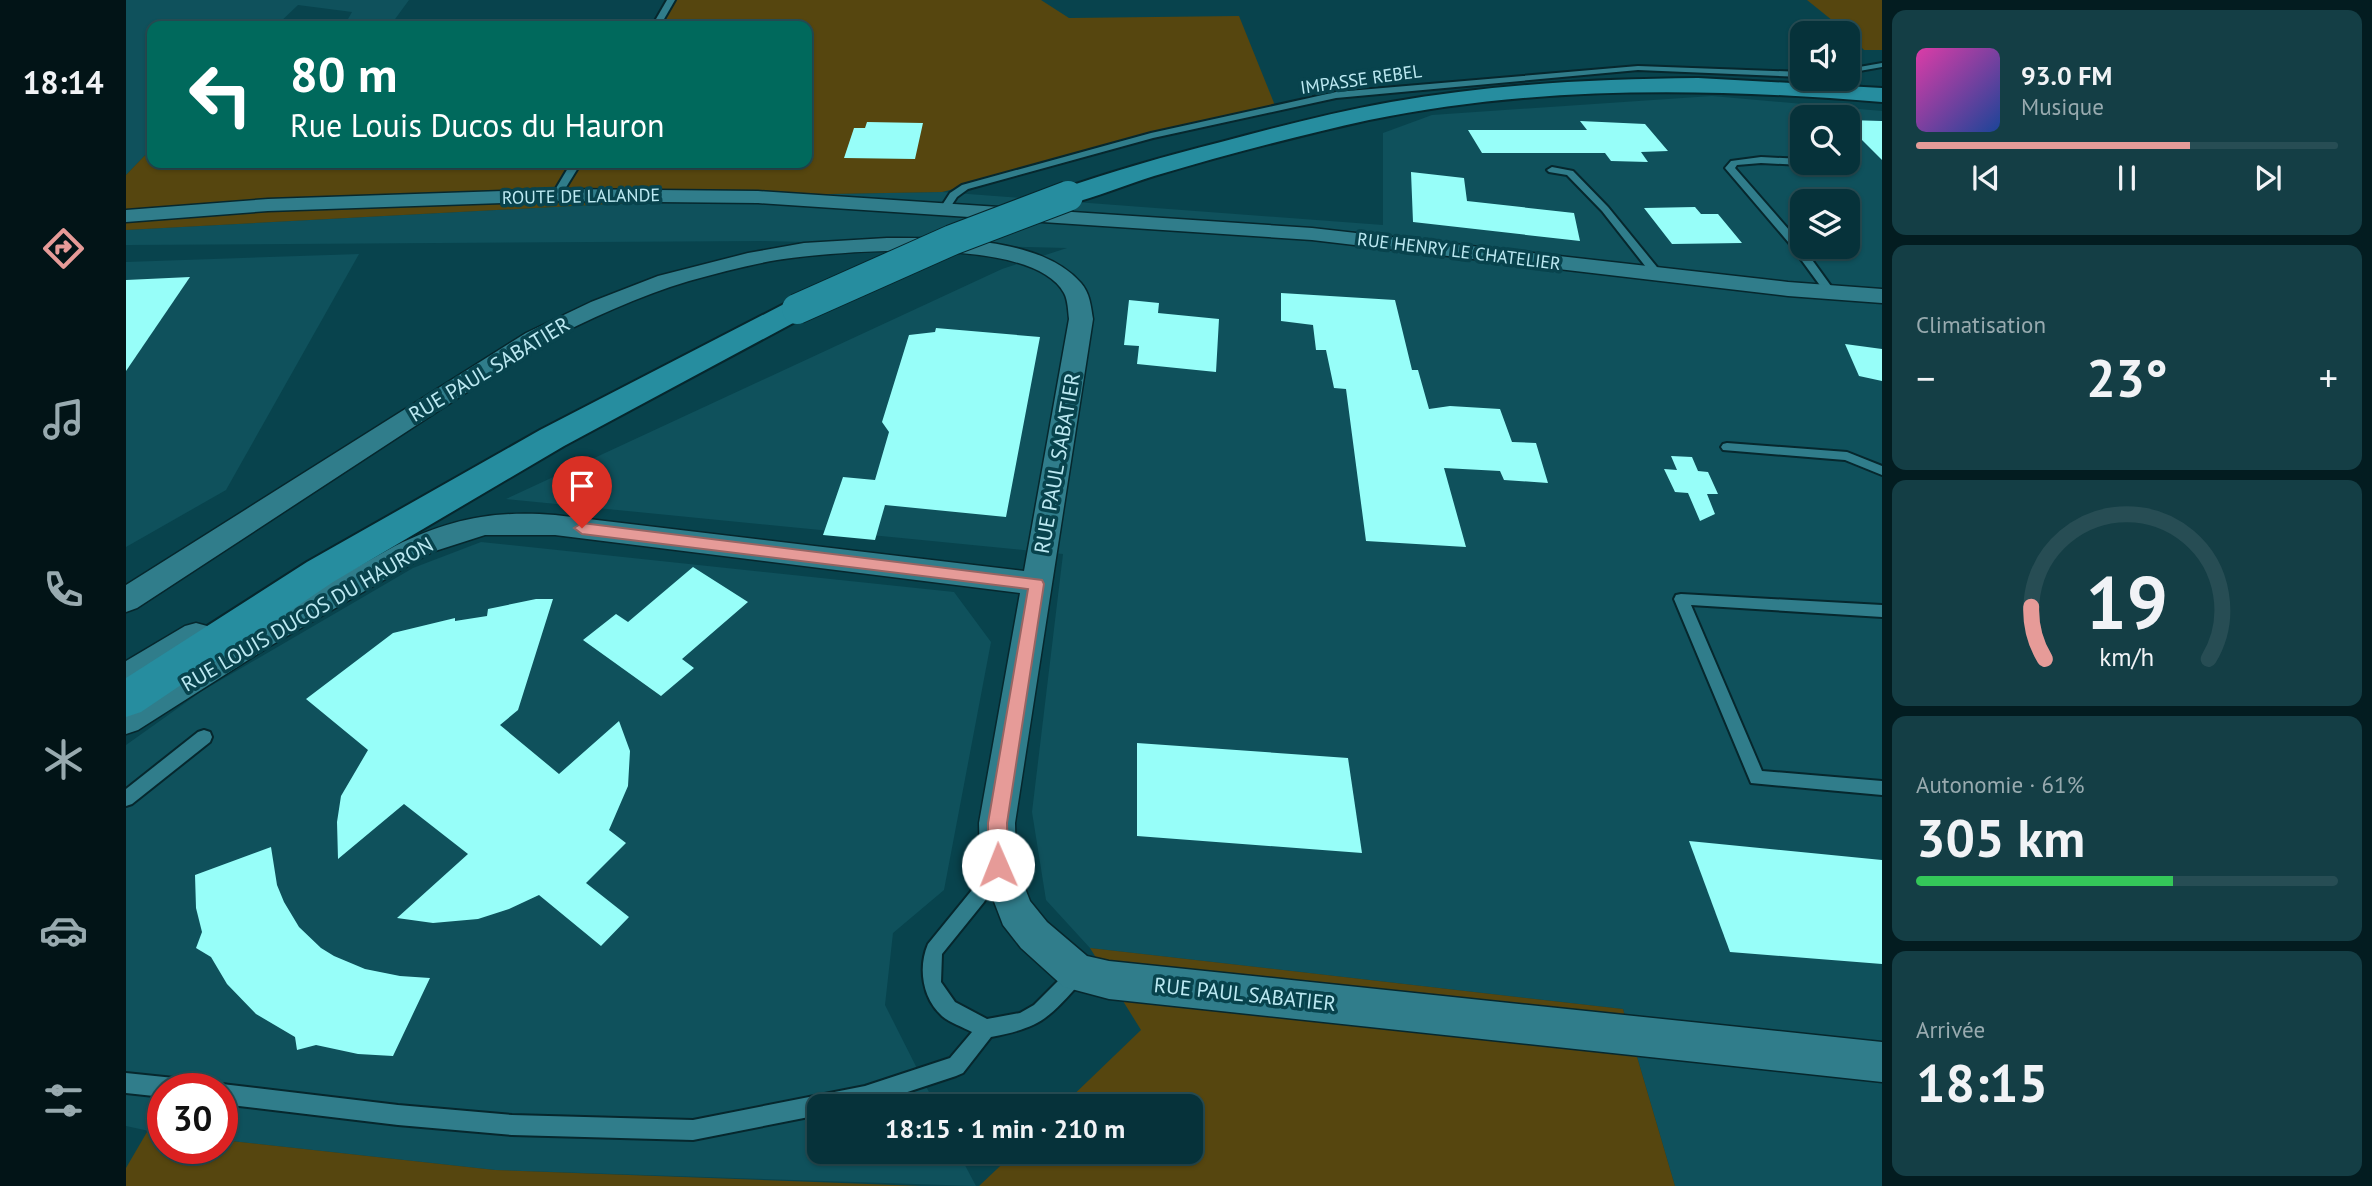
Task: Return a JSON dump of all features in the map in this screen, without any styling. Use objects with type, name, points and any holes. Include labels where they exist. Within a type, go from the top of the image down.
[{"type":"main road","points":[[126,700],[288,591],[552,438],[797,309],[952,240],[1068,196],[1156,167],[1305,127],[1392,109],[1486,97],[1648,86],[1773,88],[1882,95]]},
{"type":"street","name":"ROUTE DE LALANDE","points":[[126,216],[268,205],[557,195],[718,196],[1035,217]]},
{"type":"street","points":[[804,235],[813,201]]},
{"type":"street","name":"RUE HENRY LE CHATELIER","points":[[1035,217],[1312,234],[1831,293],[1882,296]]},
{"type":"street","name":"RUE PAUL SABATIER","points":[[126,600],[450,389],[545,332],[589,311],[665,281],[744,261],[804,235],[904,245],[996,250],[1023,257],[1055,271],[1073,288],[1081,319],[997,823],[998,865],[1016,912],[1034,934],[1077,973],[1109,980],[1882,1062]]},
{"type":"street","name":"RUE LOUIS DUCOS DU HAURON","points":[[126,720],[235,649],[394,559],[442,537],[476,527],[520,523],[555,525],[1037,584]]},
{"type":"street","points":[[126,677],[219,622],[288,591]]},
{"type":"lane","points":[[659,21],[671,0]]},
{"type":"lane","points":[[1860,69],[1882,65]]},
{"type":"lane","name":"IMPASSE REBEL","points":[[943,210],[953,195],[965,187],[1151,136],[1336,95],[1638,68],[1790,74]]},
{"type":"lane","points":[[1790,161],[1761,160],[1734,163],[1730,168],[1793,241],[1831,293]]},
{"type":"lane","points":[[557,195],[573,168]]},
{"type":"lane","points":[[1552,170],[1570,173],[1605,209],[1657,274]]},
{"type":"lane","points":[[1727,447],[1847,456],[1877,468]]},
{"type":"lane","points":[[1882,611],[1681,599],[1756,778],[1882,788]]},
{"type":"lane","points":[[126,799],[204,737]]},
{"type":"lane","points":[[998,865],[978,896],[944,933],[934,950],[932,985],[948,1009],[986,1029],[1022,1022],[1041,1012],[1077,973]]},
{"type":"lane","points":[[238,1096],[512,1125],[693,1130],[865,1096],[956,1066],[986,1029]]},
{"type":"lane","points":[[126,1083],[147,1085]]},
{"type":"shaded area","points":[[126,0],[409,0],[394,21],[347,21],[352,12],[298,5],[281,21],[147,21],[147,153],[126,175]]},
{"type":"shaded area","points":[[671,0],[1041,0],[1069,18],[1239,16],[1276,108],[942,192],[775,195],[126,230],[126,175],[147,153],[147,168],[812,168],[812,21],[645,21],[658,19]]},
{"type":"shaded area","points":[[1807,0],[1882,0],[1882,50],[1864,50],[1860,46],[1860,21],[1833,21]]},
{"type":"shaded area","points":[[1712,96],[1814,105],[1790,105],[1790,175],[1860,175],[1860,109],[1882,111],[1882,1186],[1675,1186],[1623,1009],[1090,948],[1046,900],[1032,812],[1063,554],[506,499],[1002,269],[1067,248],[763,241],[126,245],[126,230],[775,195],[942,192],[1383,225],[1383,133],[1432,115]]},
{"type":"shaded area","points":[[359,254],[226,490],[126,547],[126,262]]},
{"type":"shaded area","points":[[481,542],[954,592],[991,642],[944,890],[893,933],[885,1005],[930,1094],[807,1094],[807,1164],[964,1164],[976,1186],[495,1170],[238,1142],[238,1073],[147,1073],[147,1131],[126,1126],[126,745],[202,691],[413,568]]},
{"type":"shaded area","points":[[1090,948],[1623,1009],[1675,1186],[979,1186],[1002,1164],[1203,1164],[1203,1094],[1074,1094],[1141,1030]]},
{"type":"shaded area","points":[[147,1132],[147,1164],[238,1164],[238,1142],[495,1170],[921,1186],[126,1186],[126,1168]]},
{"type":"building","points":[[1860,120],[1882,121],[1882,160],[1860,138]]},
{"type":"building","points":[[1580,121],[1645,124],[1668,151],[1641,152],[1648,162],[1611,161],[1605,153],[1482,153],[1468,130],[1587,130]]},
{"type":"building","points":[[867,122],[923,123],[915,159],[844,158],[854,128],[865,128]]},
{"type":"building","points":[[1411,172],[1464,178],[1467,201],[1574,213],[1580,241],[1413,222]]},
{"type":"building","points":[[1695,207],[1701,214],[1718,214],[1742,243],[1672,244],[1644,208]]},
{"type":"building","points":[[190,277],[126,371],[126,280]]},
{"type":"building","points":[[1281,293],[1395,300],[1412,370],[1418,370],[1429,409],[1450,406],[1500,409],[1512,442],[1536,443],[1548,483],[1504,480],[1500,471],[1444,468],[1466,547],[1366,541],[1346,389],[1334,388],[1326,350],[1316,350],[1313,325],[1281,321]]},
{"type":"building","points":[[1129,300],[1159,303],[1158,313],[1219,319],[1216,372],[1137,364],[1139,346],[1124,345]]},
{"type":"building","points":[[936,328],[1040,337],[1006,517],[885,505],[875,540],[823,535],[843,477],[875,480],[889,432],[882,422],[909,335],[935,332]]},
{"type":"building","points":[[1845,344],[1882,349],[1882,381],[1859,376]]},
{"type":"building","points":[[1671,456],[1692,457],[1698,471],[1708,472],[1718,494],[1707,494],[1715,514],[1700,521],[1688,493],[1675,492],[1664,469],[1677,470]]},
{"type":"building","points":[[693,567],[748,602],[682,659],[694,668],[661,696],[583,640],[616,614],[628,622]]},
{"type":"building","points":[[536,599],[553,599],[518,710],[500,725],[559,774],[619,721],[630,751],[628,786],[609,830],[626,843],[586,883],[629,917],[601,946],[539,895],[478,919],[433,923],[397,918],[468,854],[404,804],[338,859],[337,822],[341,796],[368,750],[306,699],[393,633],[455,618],[455,621],[487,616],[488,609]]},
{"type":"building","points":[[1137,743],[1348,758],[1362,853],[1137,836]]},
{"type":"building","points":[[1689,841],[1882,860],[1882,964],[1730,952]]},
{"type":"building","points":[[271,847],[277,885],[284,902],[299,927],[321,948],[365,969],[400,976],[430,978],[393,1056],[358,1054],[316,1045],[297,1050],[295,1037],[256,1014],[227,984],[211,957],[196,948],[202,932],[196,908],[195,875]]},
{"type":"route","points":[[582,528],[1037,584],[997,823],[998,865]]}]
